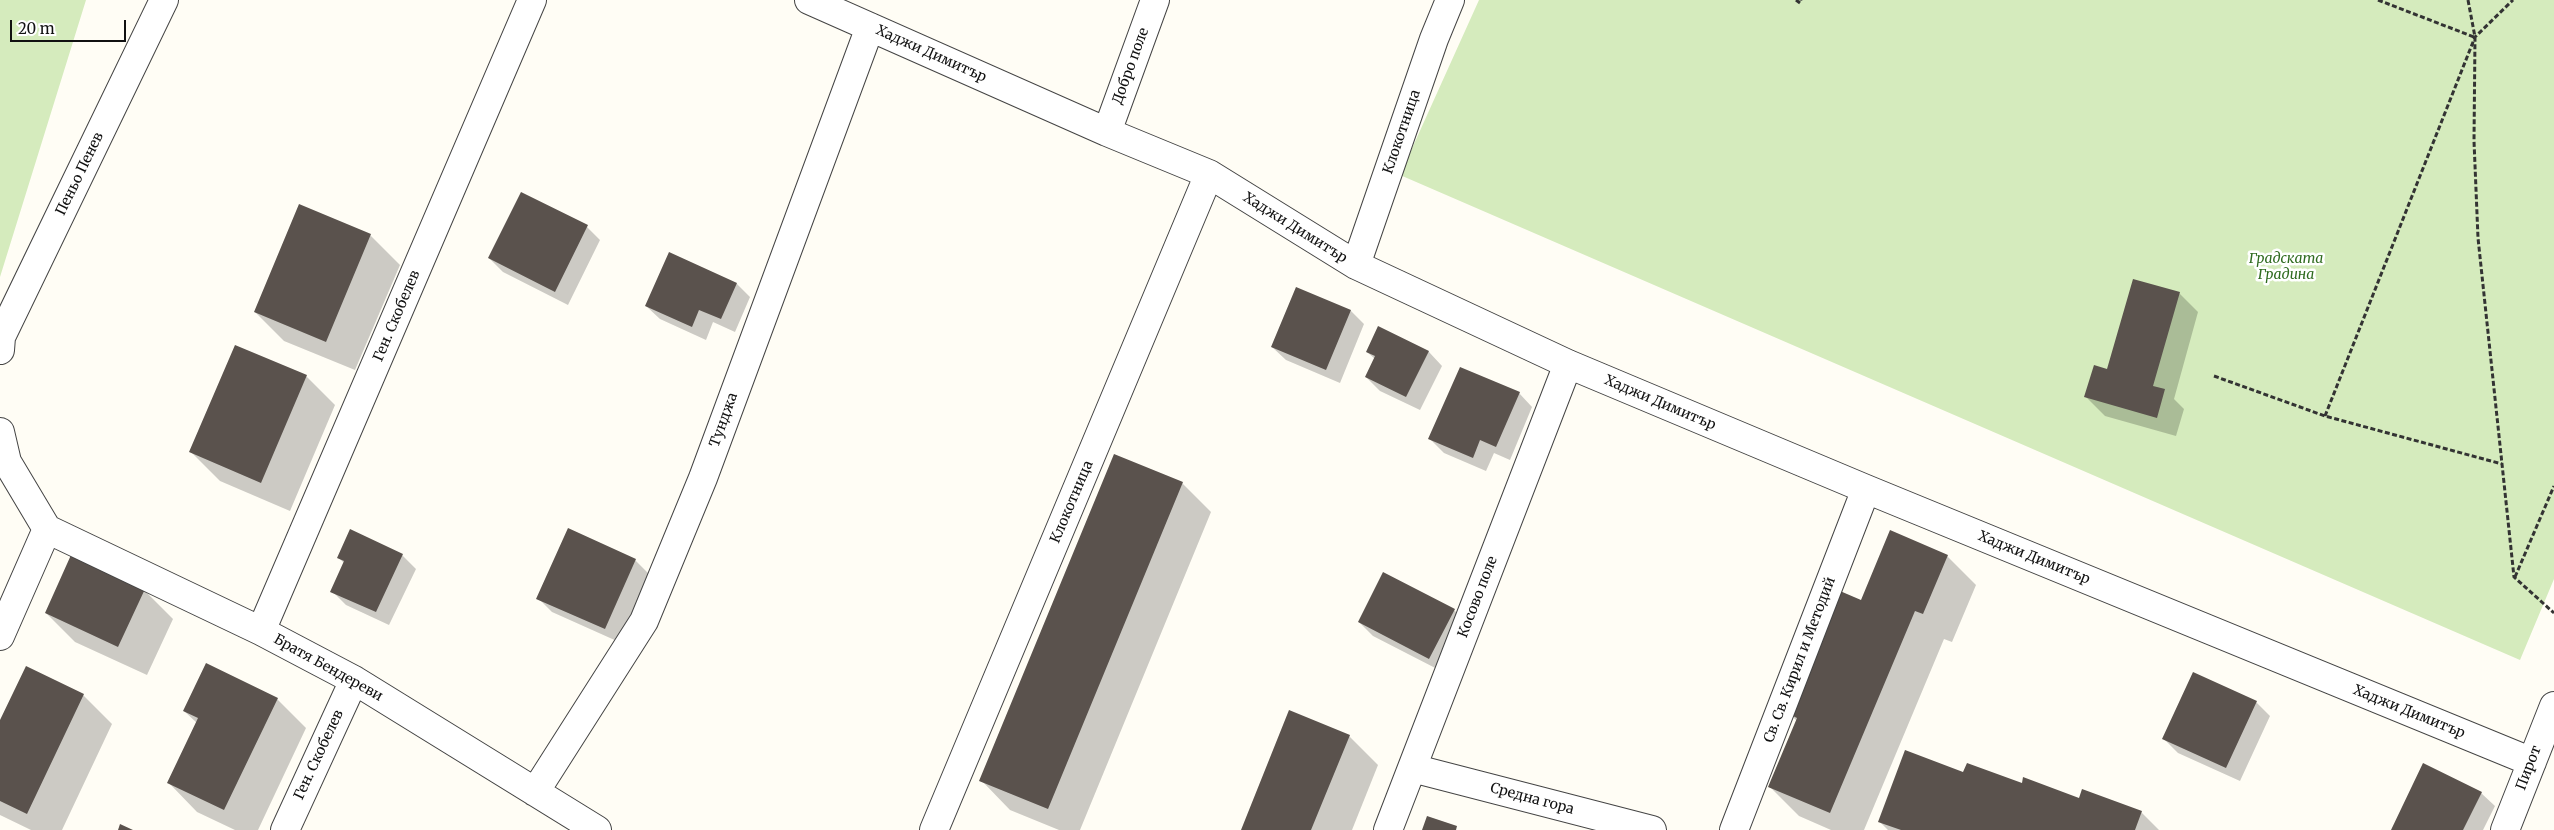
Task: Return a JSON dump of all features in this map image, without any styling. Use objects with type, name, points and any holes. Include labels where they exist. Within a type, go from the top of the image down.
[{"type":"street","name":"Пеньо Пенев","points":[[0,350],[2,337],[164,0]]},
{"type":"street","name":"Ген. Скобелев","points":[[261,631],[532,0]]},
{"type":"street","name":"Хаджи Димитър","points":[[809,0],[1107,132],[1209,174],[1356,266],[1568,364],[1866,489],[2532,762]]},
{"type":"street","name":"Добро поле","points":[[1107,132],[1155,0]]},
{"type":"street","name":"Клокотница","points":[[1356,266],[1434,39],[1450,0]]},
{"type":"street","name":"Тунджа","points":[[535,792],[644,621],[702,478],[870,26]]},
{"type":"street","name":"Клокотница","points":[[934,830],[1209,174]]},
{"type":"street","name":"Косово поле","points":[[1388,830],[1568,364]]},
{"type":"street","points":[[0,432],[7,462],[47,530],[0,636]]},
{"type":"street","name":"Св. Св. Кирил и Методий","points":[[1734,830],[1866,489]]},
{"type":"street","name":"Братя Бендереви","points":[[47,530],[261,631],[354,680],[597,830]]},
{"type":"street","name":"Ген. Скобелев","points":[[285,830],[354,680]]},
{"type":"street","name":"Пирот","points":[[2513,827],[2532,762],[2554,706]]},
{"type":"street","name":"Средна гора","points":[[1412,768],[1652,830]]},
{"type":"path","points":[[1796,0],[1800,3],[1801,0]]},
{"type":"path","points":[[2378,0],[2474,37]]},
{"type":"path","points":[[2468,0],[2474,37],[2474,141],[2478,238],[2514,577],[2554,613]]},
{"type":"path","points":[[2325,416],[2474,37],[2513,0]]},
{"type":"path","points":[[2214,376],[2325,416],[2502,464]]},
{"type":"path","points":[[2514,577],[2554,486]]},
{"type":"green space","points":[[0,0],[86,0],[0,277]]},
{"type":"green space","name":"Градската Градина","points":[[1479,0],[2554,0],[2554,579],[2520,660],[1400,175]]},
{"type":"building","points":[[521,192],[588,225],[555,292],[488,258]]},
{"type":"building","points":[[299,204],[371,234],[326,342],[254,312]]},
{"type":"building","points":[[669,252],[737,283],[721,319],[699,310],[692,327],[645,306]]},
{"type":"building","points":[[2133,279],[2180,292],[2153,386],[2165,389],[2157,418],[2084,397],[2094,365],[2107,369]]},
{"type":"building","points":[[1296,287],[1351,310],[1326,370],[1271,347]]},
{"type":"building","points":[[1378,326],[1429,351],[1406,397],[1365,377],[1375,356],[1366,352]]},
{"type":"building","points":[[235,345],[307,375],[261,483],[189,452]]},
{"type":"building","points":[[1460,367],[1520,392],[1496,447],[1480,440],[1473,458],[1428,439]]},
{"type":"building","points":[[1114,454],[1183,482],[1048,809],[979,781]]},
{"type":"building","points":[[568,528],[636,559],[605,629],[536,599]]},
{"type":"building","points":[[350,529],[403,554],[376,612],[330,592],[344,561],[337,558]]},
{"type":"building","points":[[1890,530],[1948,555],[1923,614],[1915,611],[1830,813],[1768,787],[1797,718],[1789,714],[1840,591],[1861,600]]},
{"type":"building","points":[[71,555],[145,589],[118,647],[45,613]]},
{"type":"building","points":[[1383,572],[1455,609],[1429,659],[1358,622]]},
{"type":"building","points":[[206,663],[278,698],[224,810],[167,783],[198,718],[183,711]]},
{"type":"building","points":[[26,666],[84,694],[27,814],[0,801],[0,720]]},
{"type":"building","points":[[2193,672],[2257,701],[2226,768],[2162,739]]},
{"type":"building","points":[[1289,710],[1350,735],[1311,830],[1241,830]]},
{"type":"building","points":[[1905,750],[1963,772],[1967,763],[2022,783],[2023,777],[2079,798],[2082,789],[2142,811],[2135,830],[1901,830],[1878,822]]},
{"type":"building","points":[[2423,763],[2482,792],[2463,830],[2391,830]]},
{"type":"building","points":[[1427,816],[1457,826],[1456,830],[1422,830]]},
{"type":"building","points":[[120,824],[133,830],[118,830]]}]
